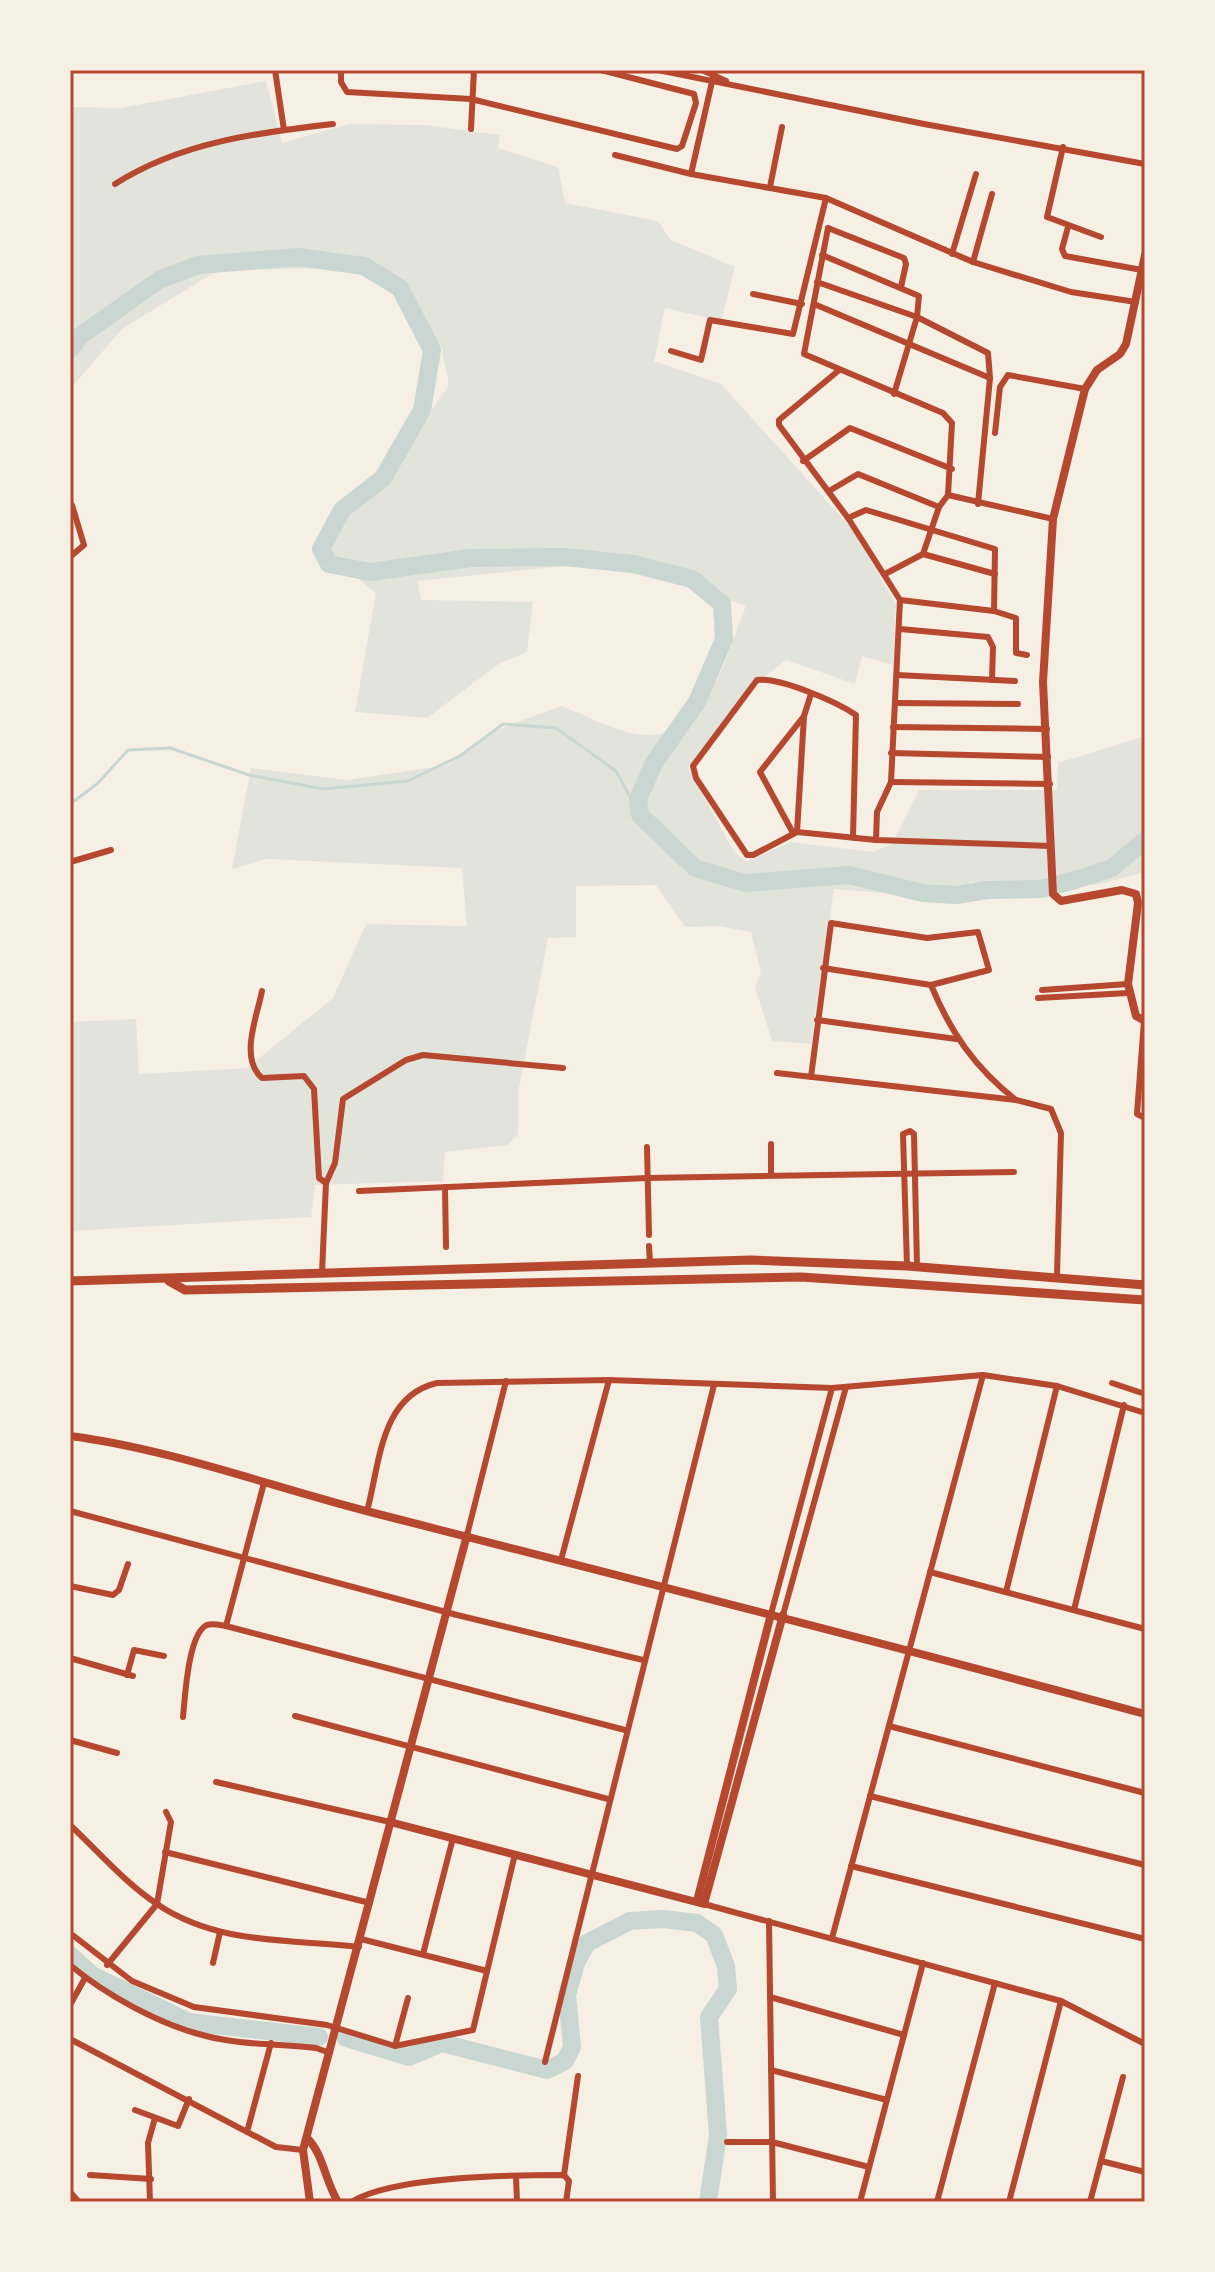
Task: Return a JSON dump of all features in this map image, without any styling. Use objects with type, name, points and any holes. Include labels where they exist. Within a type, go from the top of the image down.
[{"type":"main road","points":[[70,1281],[169,1281],[186,1277],[794,1260],[1057,1275],[1145,1285]]},
{"type":"main road","points":[[625,1264],[625,1280]]},
{"type":"main road","points":[[352,1272],[353,1286]]},
{"type":"main road","points":[[169,1281],[185,1290],[801,1277],[1145,1300]]},
{"type":"street","points":[[275,70],[284,130]]},
{"type":"street","points":[[341,70],[341,82],[347,92],[471,99],[677,149],[682,146],[696,103],[694,94],[601,70]]},
{"type":"street","points":[[471,129],[474,70]]},
{"type":"street","points":[[658,70],[711,82],[726,81],[924,124],[1145,164]]},
{"type":"street","points":[[698,79],[701,70],[714,73],[726,81]]},
{"type":"street","points":[[691,174],[714,73]]},
{"type":"street","points":[[115,184],[146,164],[219,141],[333,124]]},
{"type":"street","points":[[770,187],[782,127]]},
{"type":"street","points":[[1063,147],[1047,213],[1049,220],[1101,237]]},
{"type":"street","points":[[615,155],[691,174],[826,198],[973,262],[1071,292],[1136,302]]},
{"type":"street","points":[[952,254],[976,174]]},
{"type":"street","points":[[973,262],[992,194]]},
{"type":"street","points":[[671,351],[701,360],[710,320],[793,334],[826,198]]},
{"type":"street","points":[[818,225],[904,258],[906,264],[901,287]]},
{"type":"street","points":[[1068,227],[1062,249],[1065,256],[1142,270]]},
{"type":"street","points":[[828,228],[804,354],[951,419],[952,469],[948,495],[939,507],[923,554]]},
{"type":"street","points":[[822,255],[919,296],[917,317],[894,394]]},
{"type":"street","points":[[1145,255],[1124,349],[1097,370],[1085,389],[1053,519],[1043,682],[1049,757],[1053,894],[1061,901],[1122,890],[1136,894],[1138,903],[1128,989],[1136,1016],[1144,1021],[1137,1114],[1145,1118]]},
{"type":"street","points":[[817,282],[917,317],[985,350],[990,357],[990,378],[978,504]]},
{"type":"street","points":[[753,294],[802,304]]},
{"type":"street","points":[[814,304],[990,378]]},
{"type":"street","points":[[838,371],[779,420],[803,461],[848,518],[900,600],[891,782],[877,812],[876,840]]},
{"type":"street","points":[[995,433],[1000,387],[1008,375],[1085,389]]},
{"type":"street","points":[[803,461],[850,428],[952,469]]},
{"type":"street","points":[[829,491],[858,474],[939,507]]},
{"type":"street","points":[[948,495],[1053,519]]},
{"type":"street","points":[[70,557],[84,545],[72,505]]},
{"type":"street","points":[[848,518],[864,510],[931,527],[995,549],[994,611]]},
{"type":"street","points":[[885,574],[923,554],[995,574]]},
{"type":"street","points":[[900,600],[994,611],[1016,618],[1016,653],[1027,655]]},
{"type":"street","points":[[900,629],[988,637],[993,647],[992,680]]},
{"type":"street","points":[[897,675],[1015,681]]},
{"type":"street","points":[[853,838],[857,718],[811,694],[769,680],[757,680],[693,766],[696,778],[747,855],[753,855],[795,833],[876,840],[1051,846]]},
{"type":"street","points":[[795,833],[804,716],[811,694]]},
{"type":"street","points":[[895,703],[1018,704]]},
{"type":"street","points":[[795,833],[760,772],[804,716]]},
{"type":"street","points":[[893,727],[1047,729]]},
{"type":"street","points":[[891,753],[1049,757]]},
{"type":"street","points":[[891,782],[1050,784]]},
{"type":"street","points":[[70,862],[111,850]]},
{"type":"street","points":[[811,1077],[817,1020],[823,968],[828,926],[834,922],[927,938],[978,932],[989,970],[931,985],[823,968]]},
{"type":"street","points":[[931,985],[956,1039],[988,1076],[1016,1100]]},
{"type":"street","points":[[1042,990],[1128,989]]},
{"type":"street","points":[[1038,998],[1128,989]]},
{"type":"street","points":[[262,991],[250,1054],[253,1070],[262,1078],[304,1076],[310,1081],[314,1089],[319,1178],[326,1183]]},
{"type":"street","points":[[817,1020],[956,1039]]},
{"type":"street","points":[[322,1273],[326,1183],[335,1163],[343,1099],[406,1060],[423,1055],[563,1068]]},
{"type":"street","points":[[777,1073],[1016,1100],[1048,1107],[1059,1123],[1057,1275]]},
{"type":"street","points":[[910,1131],[914,1134],[915,1172],[912,1266],[903,1134],[910,1131]]},
{"type":"street","points":[[771,1144],[771,1175]]},
{"type":"street","points":[[647,1147],[649,1235]]},
{"type":"street","points":[[359,1191],[647,1178],[1014,1172]]},
{"type":"street","points":[[445,1187],[446,1247]]},
{"type":"street","points":[[649,1246],[650,1263]]},
{"type":"street","points":[[832,1938],[983,1375]]},
{"type":"street","points":[[367,1511],[396,1406],[417,1388],[437,1383],[609,1380],[832,1388],[983,1375],[1057,1386],[1145,1413]]},
{"type":"street","points":[[561,1560],[609,1380]]},
{"type":"street","points":[[310,2202],[303,2150],[338,2027],[506,1381]]},
{"type":"street","points":[[1112,1383],[1145,1394]]},
{"type":"street","points":[[545,2062],[625,1730],[714,1385]]},
{"type":"street","points":[[1006,1592],[1057,1386]]},
{"type":"street","points":[[700,1902],[846,1387]]},
{"type":"street","points":[[700,1902],[771,1614],[832,1388]]},
{"type":"street","points":[[1074,1610],[1124,1405]]},
{"type":"street","points":[[70,1436],[783,1615],[1145,1714]]},
{"type":"street","points":[[226,1626],[264,1483]]},
{"type":"street","points":[[70,1511],[643,1660]]},
{"type":"street","points":[[70,1586],[113,1595],[119,1590],[128,1564]]},
{"type":"street","points":[[930,1572],[1145,1629]]},
{"type":"street","points":[[183,1717],[190,1662],[198,1635],[209,1624],[625,1730]]},
{"type":"street","points":[[70,1658],[130,1676],[134,1650],[164,1656]]},
{"type":"street","points":[[295,1716],[409,1749],[608,1799]]},
{"type":"street","points":[[889,1726],[1145,1793]]},
{"type":"street","points":[[70,1740],[117,1753]]},
{"type":"street","points":[[216,1782],[515,1854],[1061,2001],[1145,2044]]},
{"type":"street","points":[[870,1796],[1145,1865]]},
{"type":"street","points":[[107,1965],[157,1904],[171,1822],[166,1812]]},
{"type":"street","points":[[70,1825],[157,1904],[220,1932],[276,1941],[360,1943],[423,1954],[487,1971]]},
{"type":"street","points":[[423,1954],[453,1838]]},
{"type":"street","points":[[165,1852],[370,1903]]},
{"type":"street","points":[[70,1933],[107,1965],[153,1991],[194,2007],[338,2027],[395,2046],[471,2031],[515,1854]]},
{"type":"street","points":[[851,1866],[1145,1939]]},
{"type":"street","points":[[769,1921],[773,2202]]},
{"type":"street","points":[[213,1963],[220,1932]]},
{"type":"street","points":[[860,2202],[923,1963]]},
{"type":"street","points":[[70,1965],[85,1978],[188,2031],[222,2039],[331,2053]]},
{"type":"street","points":[[70,2005],[85,1978]]},
{"type":"street","points":[[937,2202],[995,1983]]},
{"type":"street","points":[[770,1997],[904,2035]]},
{"type":"street","points":[[395,2046],[408,1998]]},
{"type":"street","points":[[1009,2202],[1061,2001]]},
{"type":"street","points":[[70,2039],[276,2147],[303,2150]]},
{"type":"street","points":[[247,2132],[271,2043]]},
{"type":"street","points":[[771,2070],[887,2100]]},
{"type":"street","points":[[566,2202],[569,2181],[564,2175],[578,2076]]},
{"type":"street","points":[[1090,2202],[1123,2077]]},
{"type":"street","points":[[135,2110],[179,2126],[189,2099]]},
{"type":"street","points":[[150,2202],[148,2143],[155,2118]]},
{"type":"street","points":[[307,2138],[319,2153],[325,2181],[338,2202]]},
{"type":"street","points":[[727,2142],[772,2142],[869,2167]]},
{"type":"street","points":[[1101,2161],[1145,2172]]},
{"type":"street","points":[[90,2175],[151,2179]]},
{"type":"street","points":[[351,2202],[385,2187],[564,2175]]},
{"type":"street","points":[[516,2176],[517,2202]]},
{"type":"street","points":[[70,2192],[79,2202]]},
{"type":"shaded area","points":[[266,81],[282,143],[349,124],[425,125],[500,135],[498,148],[558,167],[565,203],[658,221],[671,240],[735,267],[721,321],[665,308],[654,361],[721,384],[854,531],[896,605],[893,665],[862,656],[855,684],[786,660],[758,682],[688,768],[733,850],[746,862],[791,842],[873,852],[892,844],[919,790],[1057,790],[1058,763],[1145,736],[1145,872],[1096,885],[970,882],[965,900],[834,889],[811,1044],[772,1041],[755,987],[761,973],[751,932],[718,926],[685,927],[656,885],[576,886],[576,937],[548,938],[518,1093],[518,1135],[507,1145],[445,1152],[443,1181],[315,1185],[311,1217],[70,1231],[70,1022],[136,1019],[139,1074],[247,1068],[333,998],[366,924],[467,926],[462,868],[266,859],[232,869],[251,768],[347,780],[448,765],[494,731],[561,706],[634,734],[666,733],[684,723],[699,709],[712,690],[746,606],[612,561],[418,581],[421,600],[533,602],[527,652],[500,663],[427,718],[355,712],[376,593],[329,555],[347,507],[407,446],[449,385],[441,346],[401,288],[344,268],[218,270],[122,329],[70,389],[70,107],[121,108]]},
{"type":"waterway","points":[[70,349],[80,336],[159,280],[198,265],[298,257],[364,266],[400,288],[432,350],[422,410],[383,478],[342,510],[321,549],[329,564],[370,572],[471,558],[565,557],[633,564],[692,579],[722,604],[724,639],[697,702],[654,763],[638,799],[640,815],[695,868],[745,883],[849,875],[923,893],[956,895],[987,890],[1041,889],[1075,880],[1112,868],[1145,840]]},
{"type":"waterway","points":[[70,804],[97,784],[128,750],[170,748],[249,775],[323,789],[408,781],[460,756],[503,724],[556,728],[616,771],[640,815]]},
{"type":"waterway","points":[[346,2038],[409,2057],[442,2043],[547,2070],[565,2061],[572,2047],[567,1995],[576,1963],[587,1943],[630,1921],[663,1919],[697,1923],[714,1935],[726,1966],[728,1989],[709,2017],[718,2135],[708,2202]]},
{"type":"waterway","points":[[70,1955],[92,1975],[189,2022],[319,2037]]}]
